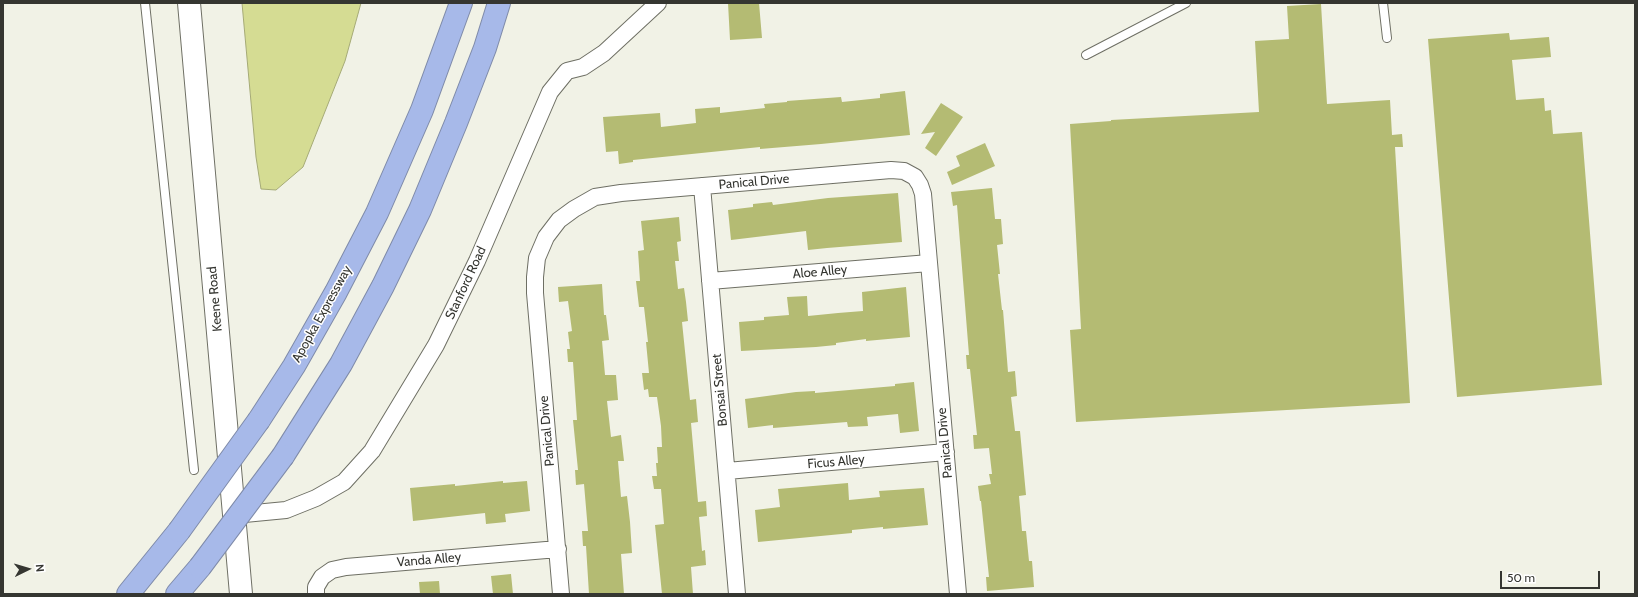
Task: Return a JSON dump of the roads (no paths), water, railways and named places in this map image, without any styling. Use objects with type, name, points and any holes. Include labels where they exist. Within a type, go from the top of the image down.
[{"type":"highway","name":"Apopka Expressway","points":[[128,594],[179,530],[259,420],[294,366],[328,306],[377,213],[422,110],[461,3]]},
{"type":"highway","points":[[177,594],[200,567],[283,456],[341,364],[420,210],[485,48],[499,3]]},
{"type":"main road","name":"Keene Road","points":[[190,3],[241,594]]},
{"type":"street","name":"Stanford Road","points":[[234,515],[286,510],[316,498],[344,482],[372,451],[436,346],[477,261],[550,92],[567,72],[583,67],[604,53],[658,3]]},
{"type":"street","name":"Panical Drive","points":[[562,594],[535,293],[537,258],[546,237],[559,220],[595,197],[621,193],[890,170],[904,171],[915,177],[923,194],[958,594]]},
{"type":"street","name":"Bonsai Street","points":[[702,186],[737,594]]},
{"type":"street","name":"Aloe Alley","points":[[710,281],[929,263]]},
{"type":"street","name":"Ficus Alley","points":[[727,471],[946,452]]},
{"type":"street","name":"Vanda Alley","points":[[316,594],[316,587],[322,577],[332,570],[346,567],[558,549]]},
{"type":"lane","points":[[145,3],[194,470]]},
{"type":"lane","points":[[1086,54],[1186,3]]},
{"type":"lane","points":[[1383,3],[1387,38]]}]
